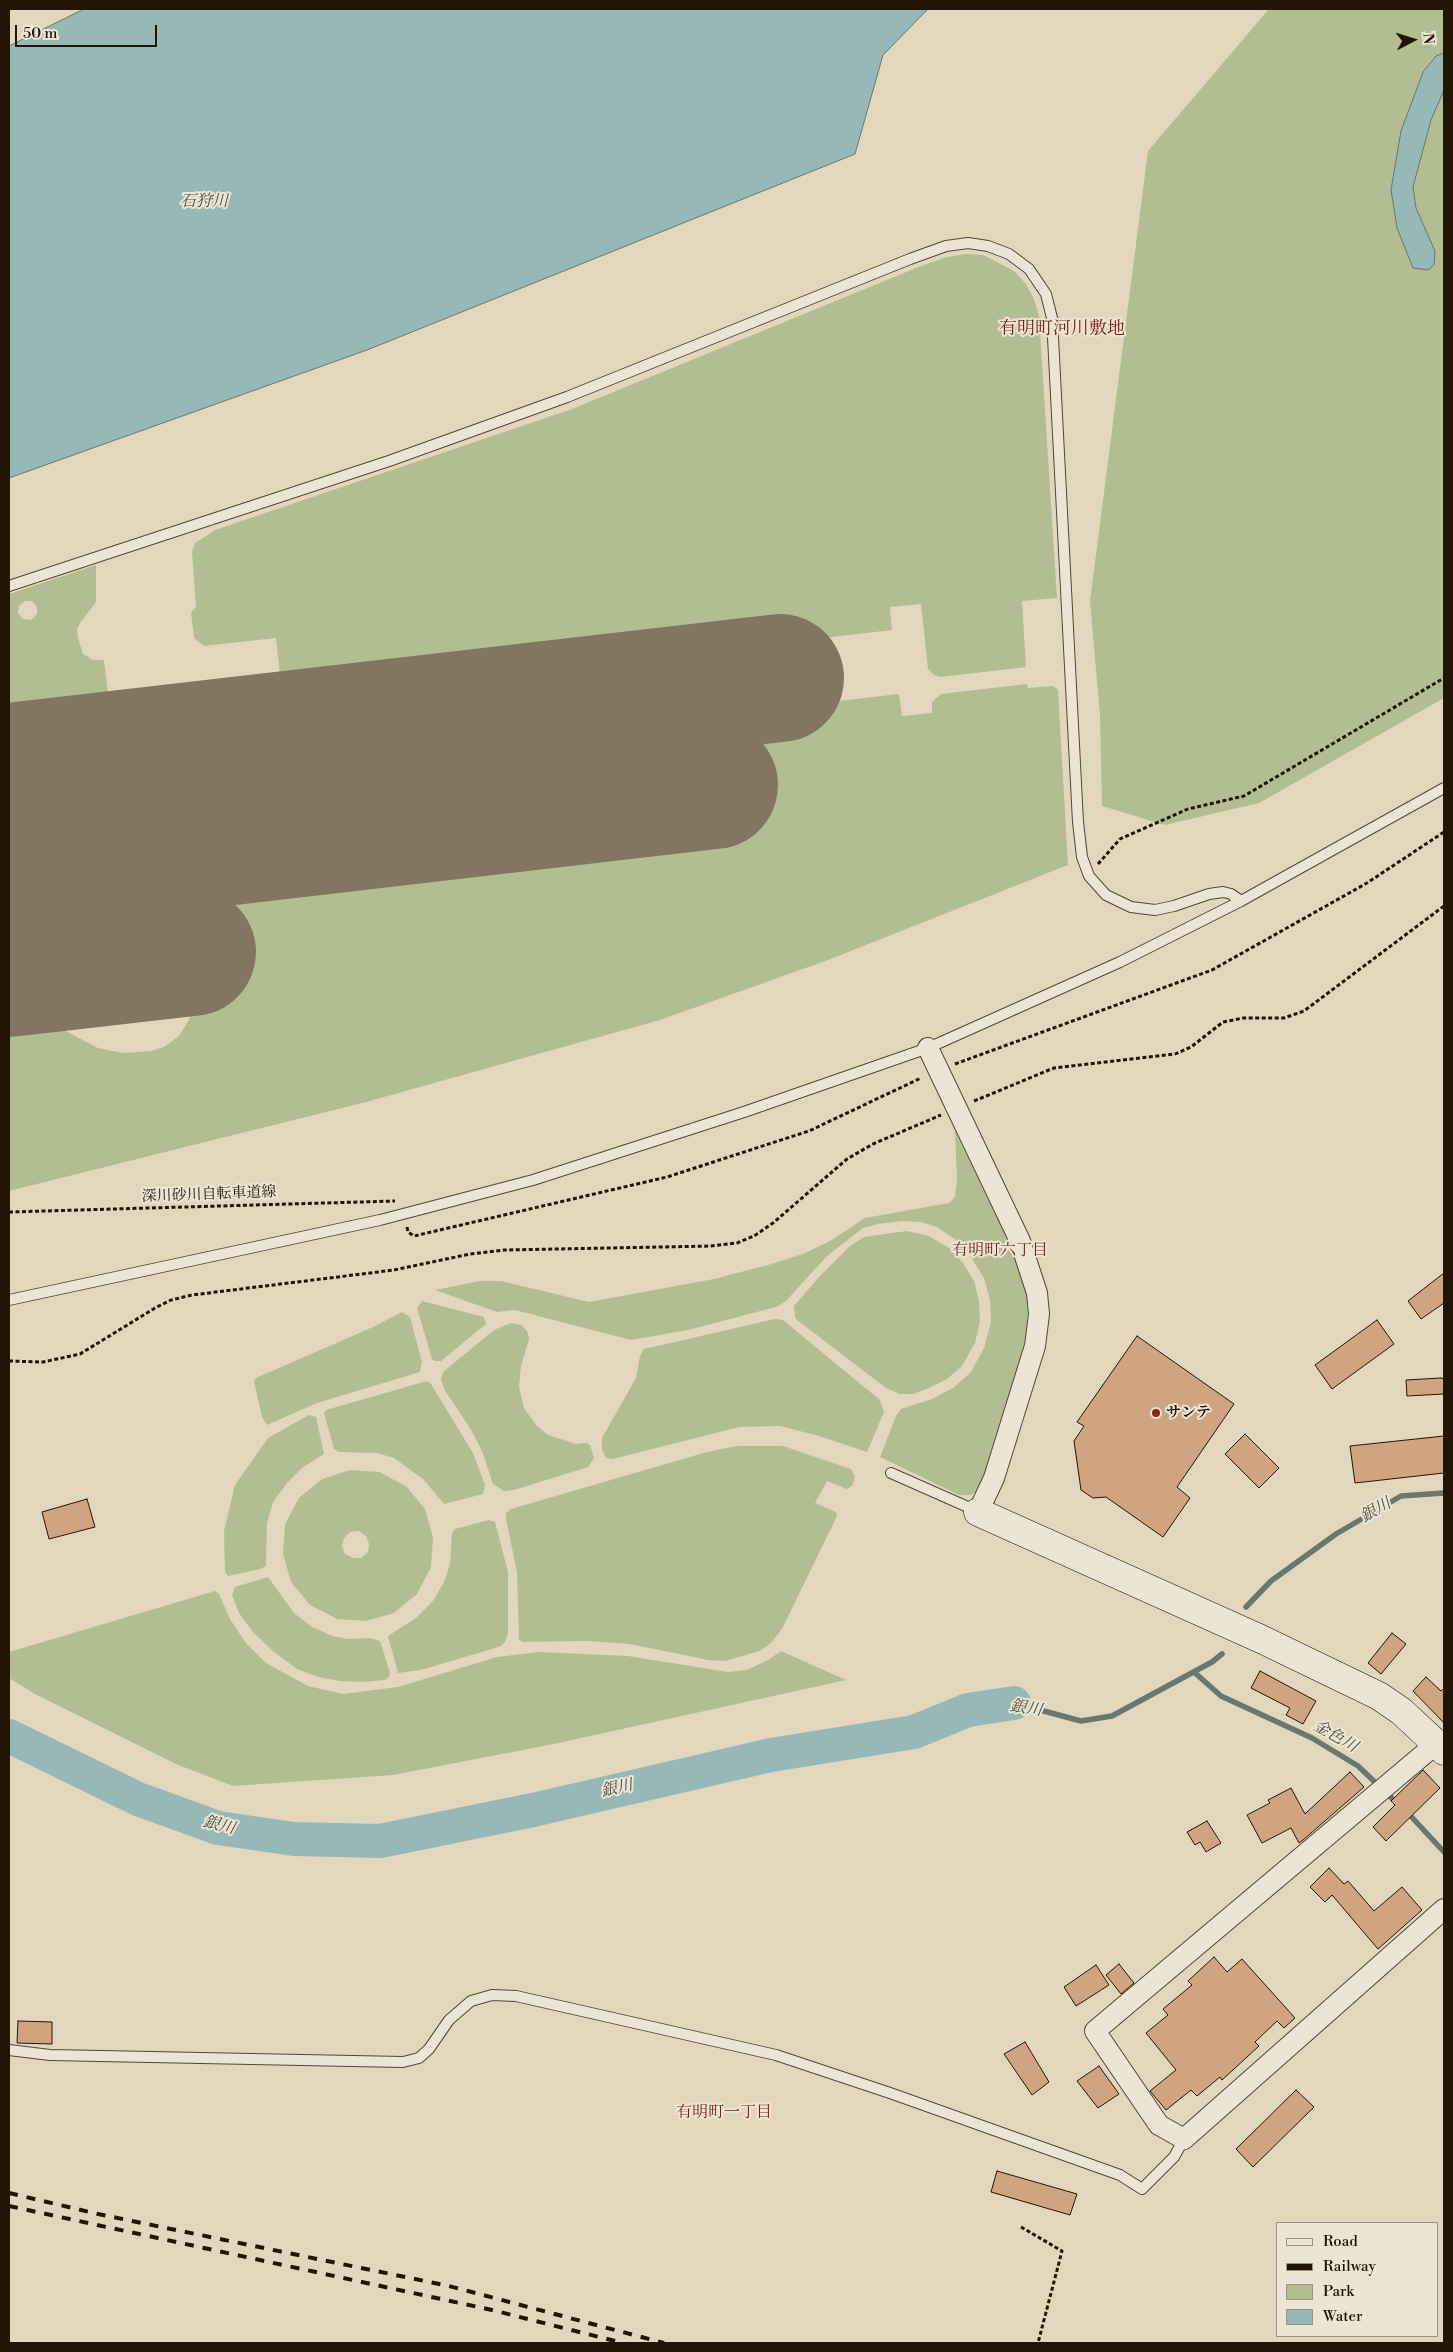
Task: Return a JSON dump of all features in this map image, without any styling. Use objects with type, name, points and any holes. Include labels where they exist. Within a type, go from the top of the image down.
[{"type":"street","points":[[928,1048],[1020,1241],[1037,1293],[1038,1314],[1035,1346],[994,1478],[978,1512],[1260,1639],[1379,1696],[1401,1711],[1440,1748],[1095,2031],[1159,2125],[1184,2139],[1444,1909]]},
{"type":"lane","points":[[9,586],[389,461],[567,397],[946,246],[968,243],[988,246],[1008,254],[1030,269],[1046,294],[1052,318],[1078,822],[1082,857],[1089,876],[1106,895],[1131,907],[1155,910],[1174,906],[1209,894],[1223,892],[1232,894],[1241,902]]},
{"type":"lane","points":[[9,1300],[403,1214],[533,1180],[744,1112],[928,1048],[1120,962],[1241,902],[1444,788]]},
{"type":"lane","points":[[891,1474],[978,1512]]},
{"type":"lane","points":[[9,2050],[50,2055],[403,2062],[419,2058],[429,2049],[449,2020],[471,2002],[492,1995],[516,1996],[776,2055],[890,2093],[1120,2175],[1142,2189],[1174,2157],[1184,2139]]},
{"type":"path","points":[[1089,876],[1120,839],[1188,809],[1244,796],[1444,678]]},
{"type":"path","points":[[9,1361],[43,1362],[80,1354],[154,1308],[171,1300],[192,1295],[394,1270],[470,1254],[504,1250],[711,1246],[737,1243],[754,1236],[773,1223],[847,1158],[873,1144],[956,1108],[1054,1068],[1175,1054],[1191,1047],[1223,1022],[1243,1018],[1284,1018],[1304,1011],[1444,906]]},
{"type":"path","name":"深川砂川自転車道線","points":[[9,1212],[390,1199],[396,1202],[403,1214]]},
{"type":"path","points":[[1021,2226],[1062,2251],[1038,2343]]},
{"type":"green space","points":[[1269,9],[1444,9],[1444,698],[1259,803],[1165,825],[1102,806],[1100,715],[1090,601],[1148,151]]},
{"type":"green space","points":[[966,254],[983,255],[1014,271],[1026,284],[1034,299],[1039,316],[1057,598],[1022,601],[1026,667],[941,677],[934,675],[928,669],[921,604],[890,607],[892,630],[283,701],[276,638],[204,646],[194,638],[191,612],[196,607],[192,552],[195,543],[215,530],[572,409],[921,266],[947,257]]},
{"type":"green space","points":[[96,565],[96,602],[77,629],[83,654],[93,660],[104,660],[110,710],[51,716],[9,731],[9,594]],"holes":[[[25,601],[32,601],[37,607],[37,614],[31,620],[23,619],[18,613],[19,606]]]},
{"type":"green space","points":[[800,649],[825,669],[805,695],[288,756],[283,709]]},
{"type":"green space","points":[[1027,684],[1028,688],[1053,686],[1058,690],[1068,865],[828,960],[660,1020],[366,1102],[9,1191],[9,1012],[39,1017],[98,1048],[123,1053],[151,1051],[164,1047],[179,1036],[189,1020],[195,998],[188,929],[9,950],[9,798],[65,802],[290,776],[289,764],[899,694],[902,716],[932,713],[932,702],[941,694]]},
{"type":"green space","points":[[113,740],[116,766],[61,772],[9,789],[9,742],[56,746]]},
{"type":"green space","points":[[955,1131],[1022,1270],[1028,1292],[1027,1343],[980,1488],[971,1495],[959,1495],[880,1457],[896,1416],[901,1409],[932,1399],[953,1388],[971,1372],[984,1348],[991,1322],[990,1300],[984,1278],[971,1257],[956,1240],[937,1227],[921,1222],[902,1221],[863,1228],[827,1256],[785,1302],[776,1307],[688,1330],[631,1340],[515,1310],[497,1312],[435,1290],[480,1281],[501,1281],[589,1302],[714,1279],[768,1265],[803,1254],[830,1241],[865,1218],[949,1203],[955,1197],[957,1178]]},
{"type":"green space","points":[[907,1231],[929,1236],[949,1248],[963,1263],[974,1281],[979,1301],[980,1322],[975,1343],[962,1366],[947,1379],[929,1388],[913,1394],[900,1394],[886,1388],[797,1320],[794,1306],[819,1277],[850,1246],[864,1237]]},
{"type":"green space","points":[[422,1301],[484,1317],[486,1324],[441,1361],[435,1361],[432,1359],[417,1308]]},
{"type":"green space","points":[[402,1312],[410,1317],[422,1362],[420,1372],[317,1403],[267,1425],[262,1417],[254,1381],[256,1378],[373,1327]]},
{"type":"green space","points":[[775,1319],[783,1320],[880,1400],[884,1412],[867,1452],[819,1436],[780,1426],[739,1427],[613,1459],[606,1458],[602,1450],[602,1438],[636,1378],[640,1356],[644,1349]]},
{"type":"green space","points":[[511,1323],[521,1325],[527,1331],[529,1339],[521,1366],[519,1387],[524,1408],[536,1425],[548,1435],[576,1444],[586,1443],[590,1445],[594,1458],[588,1467],[514,1490],[504,1491],[493,1484],[482,1451],[470,1428],[444,1389],[441,1379],[443,1372],[494,1330]]},
{"type":"green space","points":[[427,1381],[431,1384],[473,1453],[485,1485],[483,1494],[444,1504],[423,1479],[394,1458],[377,1453],[339,1452],[334,1449],[324,1413],[326,1410]]},
{"type":"green space","points":[[309,1415],[316,1417],[324,1454],[302,1468],[287,1483],[273,1502],[267,1523],[266,1566],[228,1576],[225,1572],[224,1531],[235,1485],[268,1438]]},
{"type":"green space","points":[[737,1446],[783,1446],[851,1469],[855,1477],[852,1486],[847,1489],[827,1481],[815,1503],[836,1512],[837,1516],[782,1629],[771,1643],[760,1651],[725,1661],[708,1660],[630,1644],[587,1641],[523,1642],[519,1640],[517,1572],[506,1513],[511,1509],[707,1452]]},
{"type":"green space","points":[[350,1470],[379,1472],[406,1486],[425,1509],[433,1537],[431,1567],[417,1594],[394,1613],[366,1621],[337,1619],[310,1605],[291,1582],[283,1554],[285,1524],[299,1498],[322,1479]],"holes":[[[359,1531],[366,1536],[369,1544],[368,1552],[361,1558],[353,1558],[345,1554],[342,1546],[344,1538],[350,1532]]]},
{"type":"green space","points":[[489,1520],[495,1522],[508,1572],[508,1633],[505,1642],[501,1646],[421,1670],[398,1673],[388,1636],[416,1618],[433,1601],[444,1582],[450,1564],[452,1533],[455,1529]]},
{"type":"green space","points":[[268,1577],[294,1613],[312,1627],[332,1636],[348,1639],[370,1638],[380,1641],[390,1673],[389,1677],[385,1680],[363,1682],[340,1681],[318,1677],[297,1669],[274,1652],[253,1632],[239,1613],[232,1595],[235,1587]]},
{"type":"green space","points":[[215,1591],[219,1594],[230,1619],[245,1642],[266,1663],[308,1686],[343,1694],[398,1687],[497,1657],[540,1652],[628,1656],[728,1672],[747,1670],[768,1660],[781,1651],[846,1680],[554,1744],[393,1775],[233,1786],[176,1764],[35,1694],[9,1678],[9,1652]]},
{"type":"water","name":"石狩川","points":[[84,9],[928,9],[883,55],[855,154],[367,350],[9,478],[9,46]]},
{"type":"water","points":[[1444,53],[1444,90],[1431,120],[1413,187],[1416,208],[1435,251],[1434,265],[1428,270],[1413,268],[1397,228],[1391,190],[1401,131],[1423,72],[1436,56]]},
{"type":"building","points":[[1444,1273],[1444,1303],[1421,1319],[1408,1301]]},
{"type":"building","points":[[1377,1320],[1394,1344],[1332,1389],[1315,1365]]},
{"type":"building","name":"サンテ","points":[[1137,1336],[1234,1404],[1177,1487],[1190,1498],[1163,1537],[1106,1497],[1093,1498],[1081,1490],[1074,1441],[1084,1426],[1077,1422]]},
{"type":"building","points":[[1444,1379],[1444,1394],[1407,1396],[1406,1380]]},
{"type":"building","points":[[1245,1434],[1279,1468],[1259,1488],[1225,1454]]},
{"type":"building","points":[[1444,1436],[1444,1473],[1355,1483],[1350,1446]]},
{"type":"building","points":[[87,1499],[95,1527],[49,1539],[42,1512]]},
{"type":"building","points":[[1392,1633],[1406,1644],[1381,1674],[1368,1663]]},
{"type":"building","points":[[1260,1671],[1316,1701],[1303,1724],[1286,1715],[1290,1708],[1251,1688]]},
{"type":"building","points":[[1426,1677],[1441,1691],[1444,1688],[1444,1723],[1413,1691]]},
{"type":"building","points":[[1423,1770],[1440,1788],[1386,1841],[1373,1827],[1395,1805],[1391,1801]]},
{"type":"building","points":[[1350,1772],[1364,1787],[1303,1840],[1299,1843],[1291,1828],[1262,1843],[1247,1815],[1270,1803],[1268,1800],[1291,1788],[1305,1814]]},
{"type":"building","points":[[1207,1821],[1221,1843],[1206,1852],[1200,1842],[1195,1845],[1187,1832]]},
{"type":"building","points":[[1329,1868],[1344,1884],[1348,1881],[1374,1911],[1402,1887],[1422,1910],[1378,1949],[1332,1895],[1325,1902],[1310,1887]]},
{"type":"building","points":[[1214,1957],[1227,1972],[1242,1959],[1295,2018],[1284,2028],[1277,2021],[1255,2042],[1259,2046],[1222,2080],[1220,2077],[1197,2096],[1191,2090],[1166,2110],[1150,2091],[1176,2070],[1146,2033],[1168,2015],[1163,2009],[1192,1985],[1188,1981]]},
{"type":"building","points":[[1119,1964],[1134,1983],[1121,1994],[1106,1975]]},
{"type":"building","points":[[1096,1965],[1109,1985],[1076,2006],[1064,1987]]},
{"type":"building","points":[[18,2021],[52,2022],[52,2044],[17,2043]]},
{"type":"building","points":[[1025,2042],[1049,2082],[1032,2095],[1004,2054]]},
{"type":"building","points":[[1099,2066],[1119,2094],[1098,2108],[1077,2081]]},
{"type":"building","points":[[1296,2090],[1314,2107],[1253,2167],[1236,2149]]},
{"type":"building","points":[[997,2171],[1077,2194],[1070,2215],[991,2192]]},
{"type":"waterway","name":"銀川","points":[[1246,1607],[1271,1581],[1336,1534],[1401,1496],[1444,1493]]},
{"type":"waterway","name":"銀川","points":[[1014,1703],[1081,1721],[1112,1716],[1212,1662],[1222,1654]]},
{"type":"waterway","name":"金色川","points":[[1194,1672],[1221,1696],[1312,1738],[1358,1766],[1398,1804]]},
{"type":"waterway","name":"銀川","points":[[9,1736],[138,1799],[218,1828],[294,1839],[380,1841],[533,1810],[771,1755],[914,1732],[968,1710],[1014,1703]]},
{"type":"waterway","name":"金色川","points":[[1407,1812],[1444,1852]]},
{"type":"runway","points":[[9,767],[780,678]]},
{"type":"runway","points":[[9,867],[714,785]]},
{"type":"runway","points":[[9,973],[192,952]]},
{"type":"railway","points":[[9,2193],[98,2214],[449,2286],[664,2343]]},
{"type":"railway","points":[[9,2206],[492,2310],[623,2343]]},
{"type":"place","name":"サンテ","points":[[1156,1413]]},
{"type":"district","name":"有明町河川敷地","points":[[1062,330]]},
{"type":"district","name":"有明町六丁目","points":[[1000,1251]]},
{"type":"district","name":"有明町一丁目","points":[[724,2113]]}]
